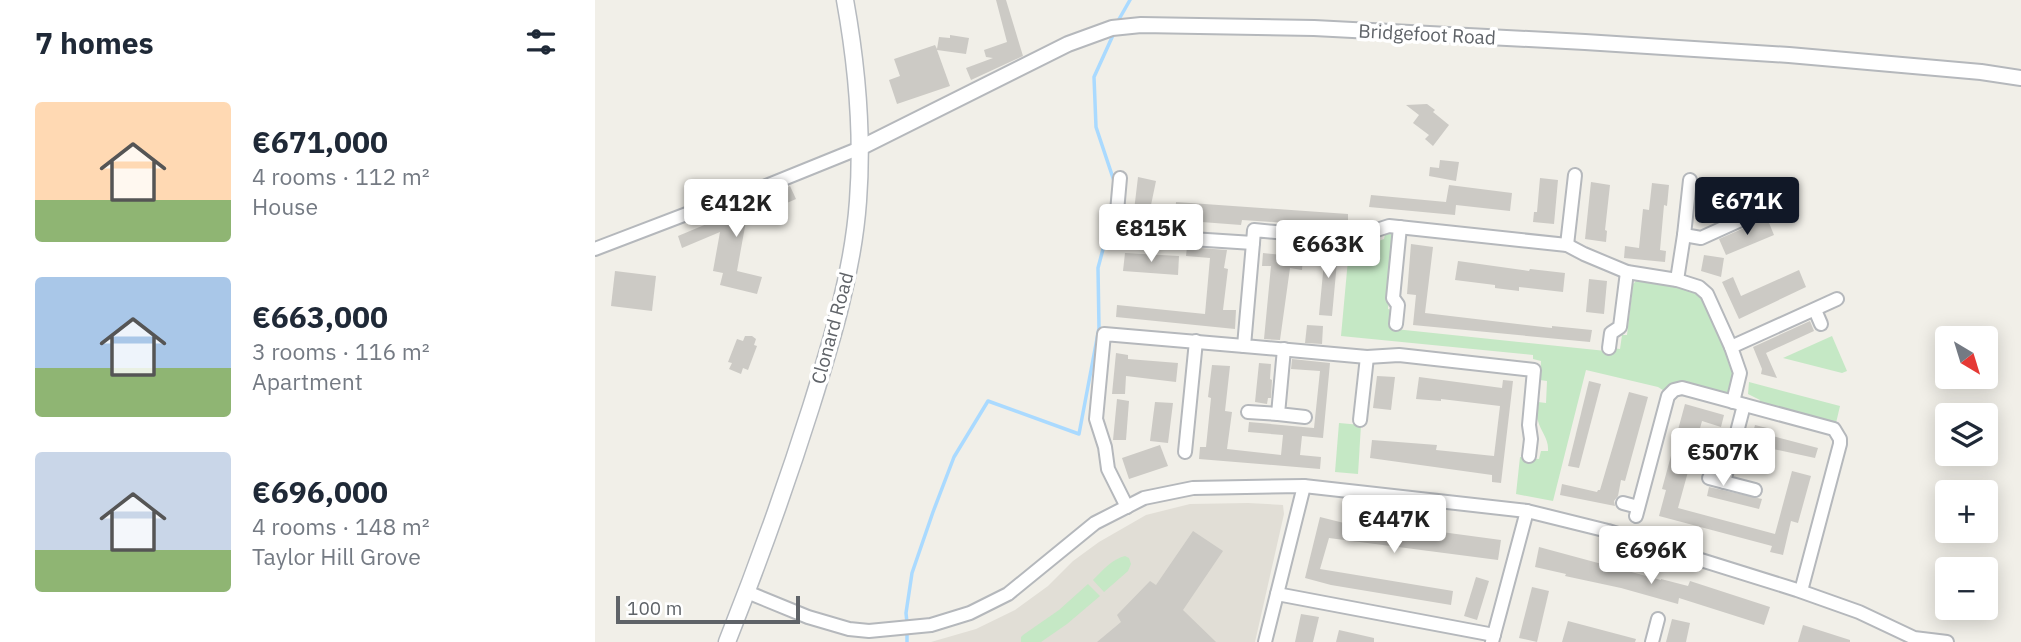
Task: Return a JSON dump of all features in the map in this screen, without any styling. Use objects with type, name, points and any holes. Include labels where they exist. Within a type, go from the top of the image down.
[{"type":"main road","name":"Clonard Road","points":[[727,642],[785,488],[834,331],[852,245],[858,203],[860,148],[853,44],[845,0]]},
{"type":"street","name":"Bridgefoot Road","points":[[860,148],[1067,44],[1112,28],[1141,24],[1314,28],[1598,43],[1789,55],[2021,78]]},
{"type":"street","points":[[595,249],[697,210],[724,203],[860,148]]},
{"type":"street","points":[[1567,245],[1575,175]]},
{"type":"street","points":[[1120,178],[1115,234],[1253,243]]},
{"type":"street","points":[[1677,280],[1690,180]]},
{"type":"street","points":[[1684,235],[1701,238],[1789,198]]},
{"type":"street","points":[[1244,345],[1254,230],[1349,239],[1384,227],[1400,227],[1567,245],[1627,272],[1677,280],[1699,287],[1707,294],[1740,373],[1738,404],[1724,482]]},
{"type":"street","points":[[1396,324],[1398,305],[1393,298],[1400,227]]},
{"type":"street","points":[[1609,348],[1611,333],[1620,327],[1627,272]]},
{"type":"street","points":[[1731,347],[1837,299]]},
{"type":"street","points":[[1815,310],[1821,324]]},
{"type":"street","points":[[1127,507],[1108,469],[1105,447],[1096,419],[1104,334],[1367,357],[1399,355],[1534,370],[1529,425],[1525,438],[1529,456]]},
{"type":"street","points":[[1185,452],[1196,341]]},
{"type":"street","points":[[1278,414],[1285,349]]},
{"type":"street","points":[[1360,420],[1367,357]]},
{"type":"street","points":[[1623,503],[1637,512],[1671,392],[1678,388],[1834,429],[1840,439],[1801,591]]},
{"type":"street","points":[[1248,412],[1305,417]]},
{"type":"street","points":[[1709,478],[1755,490]]},
{"type":"street","points":[[747,592],[808,617],[839,626],[869,631],[921,626],[959,617],[1008,594],[1095,523],[1144,498],[1193,488],[1304,486],[1527,511],[1608,531],[1801,591],[1859,612],[1915,638],[1947,642]]},
{"type":"street","points":[[1265,642],[1304,486]]},
{"type":"street","points":[[1277,594],[1493,639],[1527,511]]},
{"type":"street","points":[[1652,642],[1658,619]]},
{"type":"shaded area","points":[[1190,504],[1283,505],[1284,514],[1255,642],[931,642],[976,629],[1015,610],[1048,586],[1073,561],[1099,542],[1146,515]]},
{"type":"green space","points":[[1388,233],[1393,235],[1395,240],[1388,309],[1392,310],[1395,329],[1606,351],[1620,349],[1622,335],[1627,335],[1633,284],[1638,279],[1700,294],[1736,370],[1731,390],[1726,394],[1666,392],[1658,387],[1586,370],[1553,501],[1516,494],[1520,457],[1539,459],[1541,451],[1548,451],[1537,416],[1538,402],[1546,403],[1547,381],[1540,380],[1541,361],[1533,359],[1533,355],[1341,336],[1349,249],[1384,239]]},
{"type":"green space","points":[[1832,336],[1847,371],[1842,373],[1783,358]]},
{"type":"green space","points":[[1749,382],[1840,406],[1836,423],[1759,403],[1760,400],[1748,394]]},
{"type":"green space","points":[[1339,423],[1361,425],[1358,474],[1335,472]]},
{"type":"green space","points":[[1125,556],[1131,564],[1128,571],[1104,592],[1093,580],[1112,563]]},
{"type":"green space","points":[[1088,584],[1100,596],[1041,642],[1021,642],[1023,635],[1059,610]]},
{"type":"building","points":[[996,0],[1006,0],[1023,56],[971,80],[966,68],[993,58],[986,57],[984,50],[1007,42]]},
{"type":"building","points":[[950,35],[969,38],[966,54],[937,50],[950,86],[897,104],[889,80],[900,76],[894,59],[935,45],[937,49],[939,37],[950,38]]},
{"type":"building","points":[[1427,104],[1449,125],[1433,146],[1425,139],[1429,135],[1413,123],[1419,115],[1406,105]]},
{"type":"building","points":[[1440,160],[1459,162],[1456,181],[1429,176],[1430,167],[1439,168]]},
{"type":"building","points":[[1138,177],[1156,181],[1151,221],[1133,219]]},
{"type":"building","points":[[1540,178],[1558,180],[1554,224],[1533,222],[1534,212],[1537,212]]},
{"type":"building","points":[[1591,182],[1610,185],[1606,242],[1585,239]]},
{"type":"building","points":[[1652,183],[1669,185],[1667,206],[1664,205],[1660,250],[1666,251],[1665,262],[1624,258],[1625,246],[1639,248],[1643,209],[1649,210]]},
{"type":"building","points":[[1449,185],[1512,193],[1510,211],[1456,205],[1455,215],[1369,207],[1371,195],[1446,202]]},
{"type":"building","points":[[790,186],[796,199],[746,221],[737,271],[762,277],[757,294],[720,285],[723,273],[713,271],[720,232],[682,248],[678,236]]},
{"type":"building","points":[[1176,202],[1348,214],[1348,227],[1242,220],[1241,225],[1175,220]]},
{"type":"building","points":[[1767,218],[1774,235],[1726,255],[1719,239]]},
{"type":"building","points":[[1411,244],[1433,247],[1425,313],[1592,330],[1590,342],[1413,325],[1416,295],[1407,294]]},
{"type":"building","points":[[1187,247],[1227,250],[1224,268],[1228,269],[1223,310],[1236,310],[1235,329],[1116,317],[1117,305],[1205,314],[1210,258],[1186,256]]},
{"type":"building","points":[[1316,249],[1338,251],[1332,316],[1319,315],[1324,262],[1315,261]]},
{"type":"building","points":[[1125,253],[1179,256],[1178,275],[1123,271]]},
{"type":"building","points":[[1263,253],[1303,257],[1302,270],[1290,268],[1280,340],[1264,339],[1271,266],[1262,266]]},
{"type":"building","points":[[1704,255],[1724,258],[1721,277],[1701,271]]},
{"type":"building","points":[[1458,261],[1565,273],[1563,292],[1519,287],[1519,291],[1455,280]]},
{"type":"building","points":[[1799,270],[1806,287],[1739,319],[1722,282],[1733,277],[1741,296]]},
{"type":"building","points":[[615,271],[656,276],[652,311],[611,306]]},
{"type":"building","points":[[1589,279],[1607,281],[1604,314],[1586,312]]},
{"type":"building","points":[[1810,321],[1814,331],[1766,353],[1777,378],[1761,374],[1762,369],[1753,347]]},
{"type":"building","points":[[1307,325],[1323,326],[1322,344],[1305,343]]},
{"type":"building","points":[[745,336],[756,339],[754,345],[757,346],[748,370],[743,368],[741,374],[729,369],[732,363],[728,362],[737,339],[743,341]]},
{"type":"building","points":[[1116,353],[1128,355],[1128,359],[1178,363],[1176,382],[1126,376],[1125,394],[1112,394]]},
{"type":"building","points":[[1292,359],[1330,363],[1323,438],[1302,436],[1300,455],[1321,457],[1320,469],[1199,459],[1200,447],[1206,447],[1212,365],[1230,366],[1225,411],[1232,412],[1227,449],[1281,455],[1283,435],[1248,432],[1249,422],[1314,428],[1320,371],[1291,369]]},
{"type":"building","points":[[1259,363],[1271,364],[1271,398],[1268,398],[1267,404],[1255,402]]},
{"type":"building","points":[[1377,376],[1395,377],[1391,410],[1373,408]]},
{"type":"building","points":[[1419,377],[1502,388],[1503,380],[1513,381],[1501,483],[1492,482],[1492,475],[1370,458],[1372,440],[1437,445],[1436,450],[1494,456],[1500,406],[1416,399]]},
{"type":"building","points":[[1589,381],[1601,384],[1579,468],[1568,466]]},
{"type":"building","points":[[1629,392],[1648,397],[1625,481],[1621,480],[1618,496],[1614,501],[1615,506],[1560,495],[1562,484],[1597,492],[1600,490]]},
{"type":"building","points":[[1117,399],[1129,401],[1126,440],[1113,440]]},
{"type":"building","points":[[1155,402],[1173,403],[1168,443],[1150,441]]},
{"type":"building","points":[[1685,404],[1724,415],[1721,427],[1702,421],[1678,508],[1775,534],[1792,471],[1811,476],[1798,523],[1791,521],[1783,555],[1770,552],[1772,546],[1659,516],[1666,490],[1662,489]]},
{"type":"building","points":[[1755,425],[1767,428],[1765,434],[1818,448],[1815,458],[1750,444]]},
{"type":"building","points":[[1160,445],[1168,466],[1129,479],[1122,458]]},
{"type":"building","points":[[1709,487],[1762,499],[1759,509],[1707,496]]},
{"type":"building","points":[[1320,517],[1344,523],[1345,519],[1501,540],[1498,560],[1329,538],[1320,569],[1453,591],[1451,605],[1331,585],[1305,578]]},
{"type":"building","points":[[1193,531],[1223,551],[1183,610],[1216,642],[1097,642],[1121,622],[1117,615],[1150,581],[1156,585]]},
{"type":"building","points":[[1539,547],[1661,580],[1688,586],[1690,581],[1770,607],[1764,625],[1679,598],[1678,604],[1565,576],[1566,574],[1535,567]]},
{"type":"building","points":[[1476,577],[1489,581],[1477,620],[1464,616]]},
{"type":"building","points":[[1532,587],[1549,591],[1537,642],[1519,638]]},
{"type":"building","points":[[1301,614],[1319,617],[1313,642],[1295,642]]},
{"type":"building","points":[[1672,619],[1690,623],[1686,642],[1666,642]]},
{"type":"building","points":[[1568,621],[1636,639],[1635,642],[1562,642]]},
{"type":"building","points":[[1803,625],[1850,640],[1850,642],[1798,642]]},
{"type":"building","points":[[1339,630],[1374,638],[1374,642],[1336,642]]},
{"type":"waterway","points":[[1118,21],[1130,0]]},
{"type":"waterway","points":[[1114,33],[1094,77],[1096,127],[1115,184]]},
{"type":"waterway","points":[[907,623],[912,573],[933,512],[954,457],[988,401],[1079,434],[1099,328],[1098,268],[1111,219]]},
{"type":"waterway","points":[[907,631],[907,642]]}]
